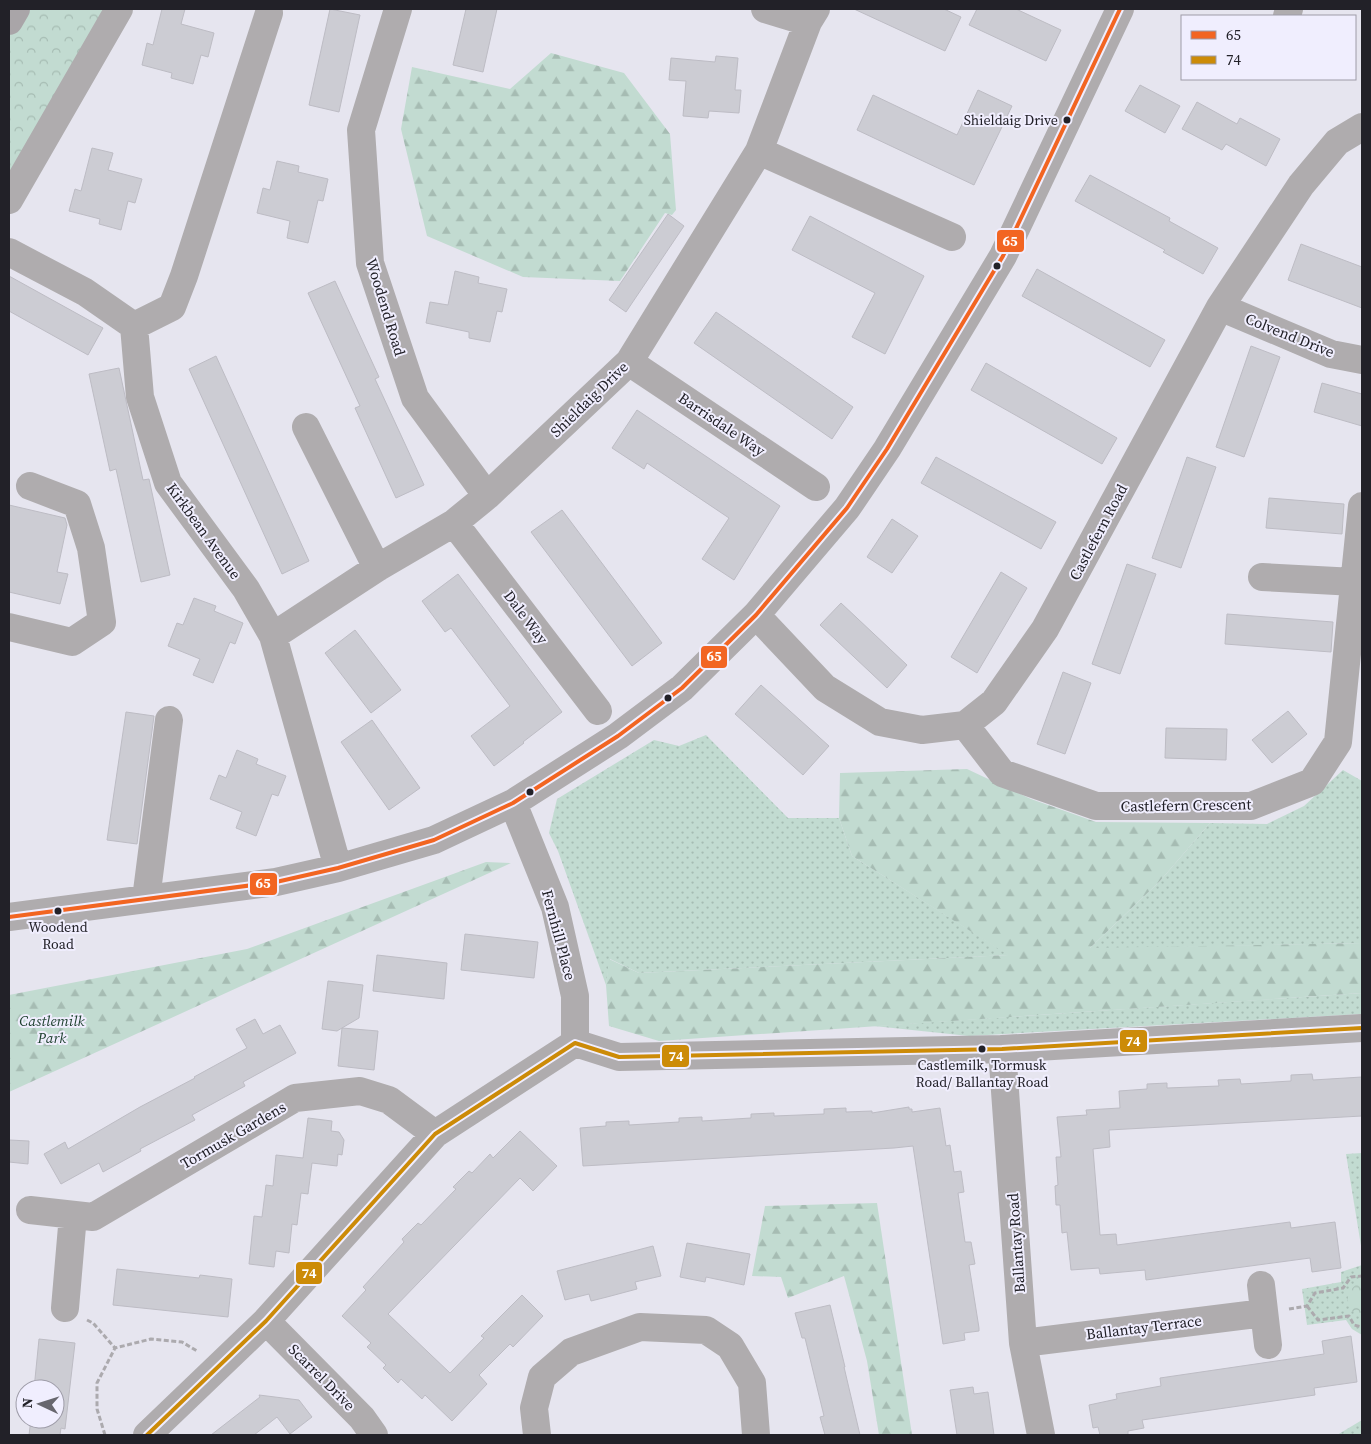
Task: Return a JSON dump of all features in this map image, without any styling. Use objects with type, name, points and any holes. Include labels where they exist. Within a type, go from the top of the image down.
[{"type":"main road","points":[[9,21],[16,9]]},
{"type":"street","points":[[9,200],[119,9]]},
{"type":"street","name":"Woodend Road","points":[[398,9],[361,130],[370,263],[415,398],[487,496]]},
{"type":"street","points":[[765,9],[812,16]]},
{"type":"street","points":[[9,918],[276,882],[338,868],[434,840],[513,803],[618,736],[682,688],[756,616],[847,508],[887,449],[998,264],[1113,11]]},
{"type":"street","points":[[9,252],[85,292],[134,326],[172,307],[184,276],[268,13]]},
{"type":"street","name":"Shieldaig Drive","points":[[273,636],[377,568],[454,523],[487,496],[629,362],[759,151],[812,16]]},
{"type":"street","name":"Castlefern Road","points":[[965,726],[994,702],[1045,629],[1220,307],[1301,185],[1337,142],[1362,127]]},
{"type":"street","points":[[759,151],[952,237]]},
{"type":"street","name":"Colvend Drive","points":[[1220,307],[1331,354],[1362,360]]},
{"type":"street","name":"Kirkbean Avenue","points":[[134,326],[140,397],[168,483],[246,589],[273,636],[338,868]]},
{"type":"street","name":"Barrisdale Way","points":[[629,362],[816,486]]},
{"type":"street","points":[[306,427],[377,568]]},
{"type":"street","points":[[9,627],[72,642],[102,622],[91,548],[77,504],[30,486]]},
{"type":"street","name":"Castlefern Crescent","points":[[965,726],[1002,773],[1096,806],[1251,806],[1312,782],[1338,742],[1362,506]]},
{"type":"street","name":"Dale Way","points":[[454,523],[598,711]]},
{"type":"street","points":[[1262,577],[1355,582]]},
{"type":"street","points":[[756,616],[825,688],[880,722],[922,730],[965,726]]},
{"type":"street","points":[[146,900],[169,720]]},
{"type":"street","name":"Fernhill Place","points":[[513,803],[555,907],[575,996],[575,1043]]},
{"type":"street","points":[[147,1435],[266,1321],[435,1134],[575,1043],[618,1057],[1002,1049],[1362,1028]]},
{"type":"street","name":"Ballantay Road","points":[[1002,1049],[1023,1343],[1040,1435]]},
{"type":"street","name":"Tormusk Gardens","points":[[30,1210],[93,1217],[295,1098],[360,1091],[389,1100],[435,1134]]},
{"type":"street","points":[[65,1308],[73,1215]]},
{"type":"street","points":[[1262,1285],[1268,1345]]},
{"type":"street","name":"Ballantay Terrace","points":[[1023,1343],[1264,1313]]},
{"type":"street","name":"Scarrel Drive","points":[[266,1321],[362,1418],[374,1435]]},
{"type":"street","points":[[537,1435],[534,1408],[542,1377],[571,1352],[640,1327],[706,1330],[730,1346],[752,1383],[756,1435]]},
{"type":"path","points":[[1362,1276],[1351,1277],[1343,1288],[1315,1293],[1307,1306],[1318,1320],[1349,1316],[1354,1325],[1362,1327]]},
{"type":"path","points":[[65,1308],[93,1323],[115,1348]]},
{"type":"path","points":[[105,1435],[97,1409],[97,1383],[115,1348],[151,1339],[182,1342],[221,1365]]},
{"type":"green space","points":[[9,9],[106,9],[9,182]]},
{"type":"green space","points":[[551,53],[624,73],[670,134],[676,210],[672,215],[665,213],[620,281],[523,277],[427,236],[401,129],[412,67],[510,89]]},
{"type":"green space","points":[[706,735],[788,818],[839,818],[852,856],[1009,955],[639,973],[610,959],[606,985],[558,851],[549,833],[557,799],[654,740],[679,746]]},
{"type":"green space","points":[[967,769],[1031,799],[1096,822],[1210,823],[1160,881],[1090,948],[1362,943],[1362,993],[659,1041],[609,1026],[606,985],[609,959],[639,973],[1008,955],[852,856],[839,818],[840,773]]},
{"type":"green space","points":[[1343,770],[1362,781],[1362,943],[1089,949],[1160,881],[1210,823],[1267,824],[1304,806]]},
{"type":"green space","name":"Castlemilk Park","points":[[486,862],[511,863],[9,1092],[9,995],[247,949]]},
{"type":"green space","points":[[1362,993],[1362,1014],[969,1036],[874,1026]]},
{"type":"green space","points":[[1362,1153],[1362,1252],[1346,1154]]},
{"type":"green space","points":[[877,1203],[912,1435],[879,1435],[867,1361],[844,1276],[788,1298],[781,1277],[752,1276],[765,1206]]},
{"type":"green space","points":[[1362,1265],[1362,1335],[1352,1329],[1346,1320],[1307,1325],[1302,1289],[1341,1282],[1341,1272]]},
{"type":"green space","points":[[1361,1281],[1362,1317],[1351,1310],[1348,1305],[1351,1290]]},
{"type":"green space","points":[[1362,1420],[1362,1435],[1337,1435]]},
{"type":"building","points":[[162,9],[185,9],[181,24],[214,33],[208,57],[201,55],[193,84],[171,78],[172,73],[142,65],[147,43],[153,45]]},
{"type":"building","points":[[330,9],[360,15],[339,112],[309,105]]},
{"type":"building","points":[[466,9],[497,9],[483,72],[453,65]]},
{"type":"building","points":[[854,9],[944,9],[961,17],[945,51]]},
{"type":"building","points":[[977,9],[1016,9],[1061,30],[1046,61],[969,25]]},
{"type":"building","points":[[716,56],[738,58],[735,90],[741,90],[739,113],[709,111],[708,118],[683,116],[686,81],[669,80],[671,58],[715,62]]},
{"type":"building","points":[[1140,85],[1180,106],[1165,133],[1125,111]]},
{"type":"building","points":[[978,90],[1012,106],[974,185],[857,130],[873,95],[957,135]]},
{"type":"building","points":[[1197,102],[1237,124],[1240,118],[1280,139],[1266,166],[1226,144],[1222,150],[1182,129]]},
{"type":"building","points":[[92,148],[113,153],[108,170],[142,179],[135,203],[128,201],[121,230],[99,224],[100,219],[69,211],[75,189],[81,191]]},
{"type":"building","points":[[277,161],[299,166],[298,172],[328,179],[323,201],[318,200],[308,243],[287,238],[290,221],[257,213],[263,188],[270,190]]},
{"type":"building","points":[[1090,175],[1170,218],[1169,221],[1218,248],[1203,274],[1163,252],[1165,250],[1075,201]]},
{"type":"building","points":[[668,214],[684,226],[626,312],[609,300]]},
{"type":"building","points":[[810,216],[924,276],[885,354],[852,337],[875,293],[792,250]]},
{"type":"building","points":[[1301,244],[1362,267],[1362,308],[1288,280]]},
{"type":"building","points":[[1037,269],[1165,340],[1150,367],[1022,296]]},
{"type":"building","points":[[455,271],[479,277],[478,283],[507,289],[502,312],[497,311],[490,342],[469,338],[469,332],[426,323],[430,302],[448,305]]},
{"type":"building","points":[[9,276],[103,328],[88,355],[9,311]]},
{"type":"building","points":[[335,281],[379,377],[375,379],[424,485],[396,498],[355,408],[360,406],[308,293]]},
{"type":"building","points":[[716,312],[853,407],[832,439],[694,343]]},
{"type":"building","points":[[1251,346],[1280,357],[1244,457],[1216,447]]},
{"type":"building","points":[[216,356],[309,561],[282,574],[189,369]]},
{"type":"building","points":[[986,363],[1117,438],[1102,464],[971,390]]},
{"type":"building","points":[[119,368],[143,480],[149,479],[170,575],[141,582],[116,469],[110,471],[89,374]]},
{"type":"building","points":[[1322,383],[1362,394],[1362,426],[1314,412]]},
{"type":"building","points":[[637,410],[780,506],[734,580],[702,559],[729,518],[647,463],[644,469],[612,448]]},
{"type":"building","points":[[936,457],[1056,522],[1041,549],[921,483]]},
{"type":"building","points":[[1187,457],[1216,467],[1181,568],[1152,558]]},
{"type":"building","points":[[1269,498],[1344,504],[1342,534],[1266,528]]},
{"type":"building","points":[[9,505],[65,518],[67,525],[57,572],[68,574],[60,604],[9,592]]},
{"type":"building","points":[[562,510],[662,643],[632,666],[531,532]]},
{"type":"building","points":[[892,519],[918,536],[892,573],[867,557]]},
{"type":"building","points":[[1127,564],[1156,574],[1120,674],[1092,664]]},
{"type":"building","points":[[1001,572],[1027,588],[977,673],[951,657]]},
{"type":"building","points":[[458,574],[562,712],[494,766],[471,736],[510,706],[451,628],[445,632],[422,601]]},
{"type":"building","points":[[194,598],[216,606],[214,611],[243,623],[235,644],[230,642],[213,683],[193,675],[200,659],[168,646],[177,623],[183,625]]},
{"type":"building","points":[[841,603],[907,665],[887,688],[820,625]]},
{"type":"building","points":[[1227,614],[1333,622],[1331,652],[1225,644]]},
{"type":"building","points":[[355,630],[401,690],[371,713],[325,653]]},
{"type":"building","points":[[1063,672],[1091,683],[1065,754],[1037,744]]},
{"type":"building","points":[[761,685],[829,746],[803,775],[735,714]]},
{"type":"building","points":[[1288,711],[1307,734],[1272,763],[1252,740]]},
{"type":"building","points":[[126,712],[154,716],[137,844],[107,840]]},
{"type":"building","points":[[372,720],[420,788],[389,810],[341,742]]},
{"type":"building","points":[[1166,728],[1227,729],[1226,760],[1165,758]]},
{"type":"building","points":[[237,750],[258,759],[256,764],[286,776],[278,796],[272,794],[256,836],[236,828],[242,812],[210,799],[219,775],[226,778]]},
{"type":"building","points":[[465,934],[538,942],[534,978],[461,970]]},
{"type":"building","points":[[377,955],[447,963],[444,999],[373,991]]},
{"type":"building","points":[[328,981],[363,985],[359,1018],[337,1031],[322,1029]]},
{"type":"building","points":[[255,1019],[263,1034],[280,1025],[296,1053],[243,1082],[245,1086],[192,1115],[195,1120],[140,1149],[141,1151],[103,1172],[99,1163],[61,1184],[44,1154],[65,1142],[68,1149],[247,1048],[236,1029]]},
{"type":"building","points":[[342,1028],[378,1031],[374,1070],[338,1066]]},
{"type":"building","points":[[1312,1074],[1313,1080],[1362,1077],[1362,1116],[1109,1130],[1110,1147],[1093,1149],[1100,1235],[1116,1234],[1117,1245],[1290,1222],[1291,1228],[1335,1222],[1341,1268],[1312,1272],[1310,1258],[1146,1280],[1145,1270],[1100,1274],[1099,1268],[1071,1270],[1067,1232],[1062,1233],[1060,1205],[1056,1205],[1055,1186],[1058,1185],[1056,1157],[1061,1157],[1057,1117],[1087,1115],[1086,1110],[1120,1108],[1119,1091],[1147,1089],[1147,1084],[1167,1083],[1167,1088],[1219,1086],[1218,1080],[1240,1079],[1241,1084],[1291,1081],[1291,1075]]},
{"type":"building","points":[[909,1107],[909,1109],[912,1109],[912,1112],[940,1108],[946,1146],[950,1145],[954,1172],[961,1171],[964,1192],[958,1193],[965,1242],[971,1242],[975,1264],[969,1265],[979,1328],[979,1331],[964,1333],[965,1340],[943,1344],[913,1146],[583,1166],[580,1128],[606,1126],[606,1122],[629,1121],[629,1125],[679,1122],[679,1118],[702,1117],[702,1121],[751,1118],[751,1114],[774,1113],[774,1116],[824,1114],[824,1109],[846,1108],[846,1112],[872,1111],[872,1113]]},
{"type":"building","points":[[308,1118],[332,1121],[331,1131],[339,1132],[344,1140],[342,1155],[338,1154],[337,1166],[312,1163],[308,1194],[301,1193],[297,1225],[292,1224],[289,1253],[276,1251],[274,1267],[249,1264],[254,1216],[262,1217],[266,1185],[273,1186],[276,1155],[303,1158]]},
{"type":"building","points":[[520,1131],[557,1166],[533,1191],[520,1178],[388,1314],[450,1373],[484,1338],[481,1336],[522,1295],[543,1316],[513,1347],[510,1344],[479,1375],[487,1384],[452,1421],[425,1395],[422,1399],[401,1379],[398,1383],[383,1368],[386,1365],[367,1347],[371,1343],[342,1316],[366,1290],[363,1287],[404,1242],[402,1239],[418,1223],[421,1225],[456,1189],[453,1187],[469,1171],[472,1173],[490,1154],[493,1158]]},
{"type":"building","points":[[9,1140],[29,1141],[28,1164],[9,1162]]},
{"type":"building","points":[[687,1243],[750,1254],[744,1285],[706,1277],[705,1282],[680,1277]]},
{"type":"building","points":[[653,1246],[661,1276],[635,1282],[637,1289],[591,1301],[589,1294],[565,1300],[557,1271]]},
{"type":"building","points":[[117,1269],[199,1278],[200,1275],[232,1279],[228,1317],[113,1305]]},
{"type":"building","points":[[830,1305],[860,1435],[825,1435],[820,1417],[824,1416],[805,1338],[802,1338],[795,1313]]},
{"type":"building","points":[[1351,1336],[1357,1382],[1314,1388],[1315,1395],[1142,1420],[1144,1428],[1128,1431],[1128,1435],[1100,1435],[1098,1427],[1093,1428],[1089,1405],[1117,1399],[1116,1394],[1161,1386],[1160,1378],[1324,1354],[1322,1341]]},
{"type":"building","points":[[39,1339],[75,1343],[65,1429],[65,1379],[35,1379]]},
{"type":"building","points":[[973,1387],[974,1394],[988,1392],[994,1435],[957,1435],[950,1390]]},
{"type":"building","points":[[259,1395],[299,1400],[312,1417],[290,1434],[277,1417],[254,1435],[211,1435],[260,1397]]},
{"type":"building","points":[[30,1429],[61,1429],[60,1435],[29,1435]]},
{"type":"transit line","name":"65","points":[[9,917],[276,882],[338,868],[434,840],[513,803],[618,736],[682,688],[756,615],[847,508],[887,449],[1003,256],[1120,9]]},
{"type":"transit line","name":"74","points":[[147,1435],[266,1321],[435,1134],[575,1043],[619,1057],[1002,1049],[1362,1028]]},
{"type":"place","name":"Shieldaig Drive","points":[[1067,120]]},
{"type":"place","name":"Woodend Road","points":[[58,911]]},
{"type":"place","name":"Castlemilk, Tormusk Road/ Ballantay Road","points":[[982,1049]]}]
